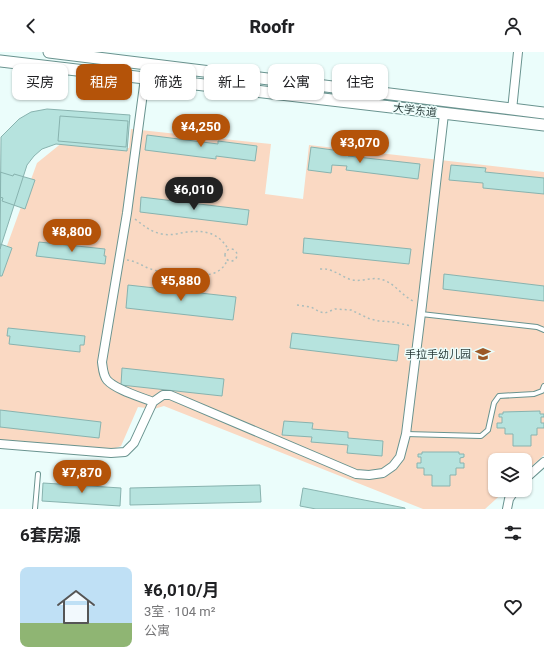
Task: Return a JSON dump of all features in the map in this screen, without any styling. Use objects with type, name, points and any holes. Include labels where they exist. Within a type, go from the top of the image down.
[{"type":"main road","name":"大学东道","points":[[49,52],[544,113]]},
{"type":"main road","name":"大学东道","points":[[0,61],[140,77]]},
{"type":"main road","name":"大学东道","points":[[196,84],[544,125]]},
{"type":"street","points":[[512,110],[518,52]]},
{"type":"street","points":[[142,100],[127,213],[102,362],[103,372],[107,380],[116,386],[153,402]]},
{"type":"street","points":[[0,444],[111,453],[124,452],[134,443],[153,402],[164,396],[170,395],[356,474],[369,475],[383,473],[393,466],[400,457],[406,434],[444,114]]},
{"type":"street","points":[[532,473],[544,462]]},
{"type":"street","points":[[507,509],[510,497]]},
{"type":"lane","points":[[422,309],[537,327],[544,330]]},
{"type":"lane","points":[[406,434],[481,436],[488,430],[494,403],[499,396],[534,394],[542,391],[544,386]]},
{"type":"lane","points":[[35,509],[38,474]]},
{"type":"path","points":[[127,213],[151,231],[164,235],[203,232],[215,235],[224,241],[228,249]]},
{"type":"path","points":[[119,261],[129,260],[153,270],[170,272],[183,269],[191,270],[200,274],[208,274],[217,272],[226,266],[227,260],[224,253],[228,249],[234,249],[237,255],[234,260],[227,260]]},
{"type":"path","points":[[320,269],[332,270],[350,279],[382,279],[398,289],[422,309]]},
{"type":"path","points":[[297,304],[311,307],[325,313],[335,309],[351,310],[370,319],[402,323],[419,329]]},
{"type":"shaded area","points":[[131,129],[271,144],[265,194],[303,199],[309,145],[544,172],[544,455],[532,466],[532,453],[488,453],[488,497],[498,497],[485,509],[423,509],[164,406],[154,409],[138,407],[121,446],[108,451],[0,441],[0,265],[37,163],[63,142],[129,148]]},
{"type":"building","points":[[47,109],[130,115],[127,151],[56,144],[42,149],[27,165],[0,249],[1,137],[19,119],[31,112]]},
{"type":"building","points":[[60,116],[128,121],[126,147],[58,141]]},
{"type":"building","points":[[147,135],[218,144],[218,141],[257,146],[255,161],[216,156],[216,159],[145,150]]},
{"type":"building","points":[[311,147],[348,152],[348,156],[420,164],[418,179],[346,170],[347,166],[332,165],[331,173],[308,170]]},
{"type":"building","points":[[451,165],[486,168],[485,172],[544,178],[544,194],[483,188],[483,183],[449,180]]},
{"type":"building","points":[[0,172],[35,180],[25,209],[2,201],[3,198],[0,197]]},
{"type":"building","points":[[141,197],[249,210],[247,225],[140,212]]},
{"type":"building","points":[[304,238],[411,249],[409,264],[303,253]]},
{"type":"building","points":[[39,242],[105,249],[105,264],[36,256]]},
{"type":"building","points":[[0,244],[12,248],[2,276],[0,276]]},
{"type":"building","points":[[444,274],[544,286],[544,301],[443,289]]},
{"type":"building","points":[[128,285],[236,297],[233,320],[126,308]]},
{"type":"building","points":[[8,328],[85,336],[84,345],[80,345],[80,352],[9,344],[10,336],[7,336]]},
{"type":"building","points":[[292,333],[399,345],[397,361],[290,348]]},
{"type":"building","points":[[122,368],[224,379],[222,396],[121,385]]},
{"type":"building","points":[[0,410],[101,422],[99,438],[0,427]]},
{"type":"building","points":[[540,411],[540,414],[544,414],[544,417],[541,417],[541,423],[544,423],[544,428],[537,428],[537,435],[531,435],[531,446],[513,446],[513,434],[505,434],[505,428],[497,428],[497,423],[502,423],[502,417],[499,417],[499,414],[503,414],[503,412]]},
{"type":"building","points":[[284,421],[313,423],[312,429],[348,432],[348,438],[383,441],[382,456],[347,453],[348,445],[311,442],[312,437],[282,435]]},
{"type":"building","points":[[422,452],[459,452],[459,454],[464,454],[464,457],[460,458],[460,463],[464,463],[464,468],[456,468],[456,475],[450,475],[450,486],[432,486],[432,475],[424,475],[424,468],[417,468],[417,463],[421,463],[421,457],[418,457],[418,454],[422,454]]},
{"type":"building","points":[[43,483],[121,488],[120,506],[42,501]]},
{"type":"building","points":[[260,485],[261,502],[130,505],[130,488]]},
{"type":"building","points":[[303,488],[405,509],[316,509],[300,506]]},
{"type":"place","name":"手拉手幼儿园","points":[[483,354]]}]
